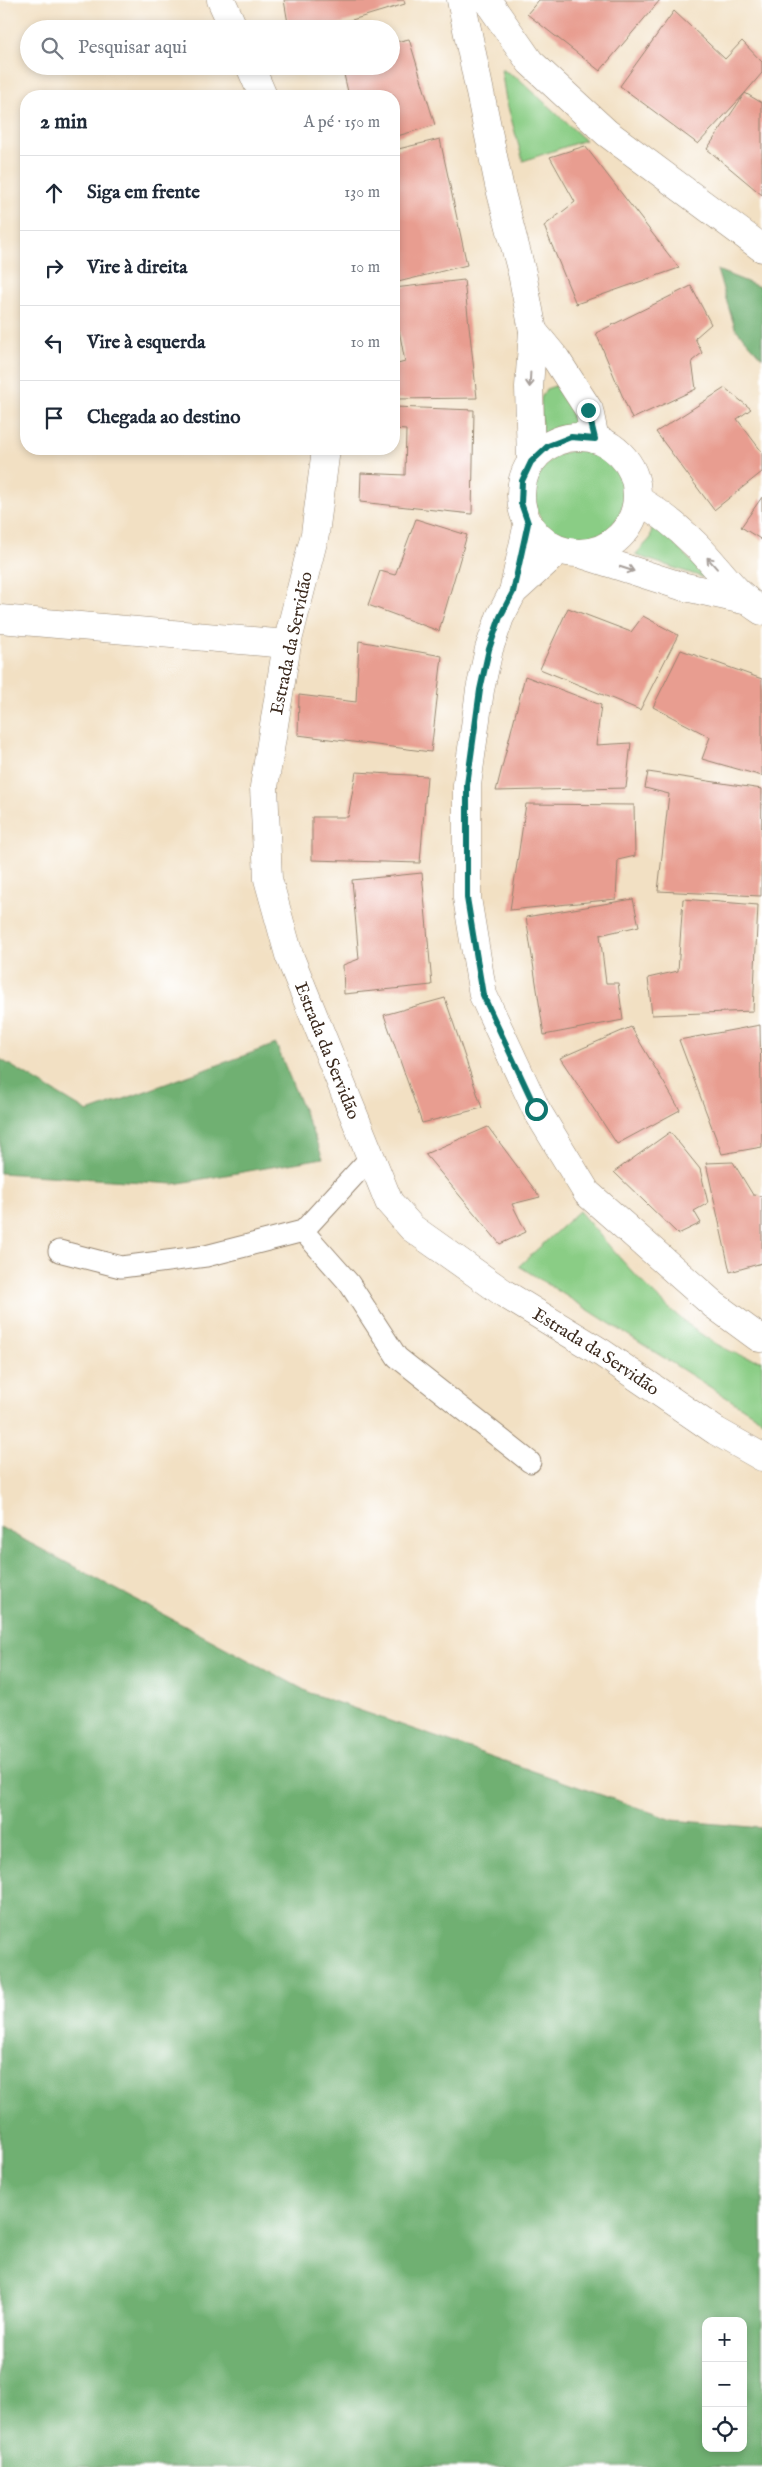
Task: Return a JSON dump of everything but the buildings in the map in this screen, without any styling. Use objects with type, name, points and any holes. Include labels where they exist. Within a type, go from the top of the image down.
[{"type":"street","points":[[221,0],[230,20]]},
{"type":"street","points":[[461,0],[499,185],[522,273],[533,331],[529,387],[531,462]]},
{"type":"street","points":[[487,0],[530,62],[607,133],[762,248]]},
{"type":"street","points":[[254,75],[260,90]]},
{"type":"street","points":[[533,331],[556,359],[588,410],[595,439]]},
{"type":"street","points":[[513,592],[570,552],[602,549],[620,538],[632,520],[638,500],[636,479],[628,462],[613,447],[595,439],[571,437],[548,446],[531,462],[522,481],[521,503],[528,523],[541,539],[570,552],[753,606]]},
{"type":"street","name":"Estrada da Servidão","points":[[325,455],[315,534],[287,644],[264,787],[268,879],[289,955],[389,1202],[412,1228],[505,1294],[602,1353],[716,1431],[762,1458]]},
{"type":"street","points":[[638,500],[656,510],[696,545],[753,606]]},
{"type":"street","points":[[528,523],[513,592],[500,617],[489,649],[480,690],[467,785],[467,898],[483,995],[536,1109],[587,1193],[714,1305],[759,1338],[762,1338]]},
{"type":"street","points":[[0,619],[287,644]]},
{"type":"lane","points":[[58,1251],[121,1267],[206,1256],[303,1231],[371,1157]]},
{"type":"lane","points":[[303,1231],[349,1283],[396,1357],[530,1462]]},
{"type":"green space","points":[[501,69],[518,78],[585,140],[523,161],[506,100]]},
{"type":"green space","points":[[717,270],[762,288],[762,358],[735,328]]},
{"type":"green space","points":[[555,386],[566,388],[585,423],[556,427],[542,436],[541,398],[546,389]]},
{"type":"green space","points":[[579,450],[596,454],[611,463],[620,478],[624,495],[620,512],[611,527],[596,536],[579,540],[562,536],[547,527],[538,512],[534,495],[538,478],[547,463],[562,454]]},
{"type":"green space","points":[[653,521],[708,579],[635,555],[650,539]]},
{"type":"green space","points":[[276,1044],[323,1158],[174,1184],[0,1173],[0,1059],[88,1112]]},
{"type":"green space","points":[[579,1211],[638,1278],[686,1323],[711,1341],[737,1354],[762,1360],[762,1420],[519,1266]]},
{"type":"green space","points":[[0,1527],[310,1693],[673,1820],[762,1828],[762,2467],[0,2467]]},
{"type":"route","points":[[536,1109],[483,995],[467,898],[467,785],[480,690],[489,649],[500,617],[513,592],[528,523],[521,503],[522,481],[531,462],[548,446],[571,437],[595,439],[588,410]]}]
